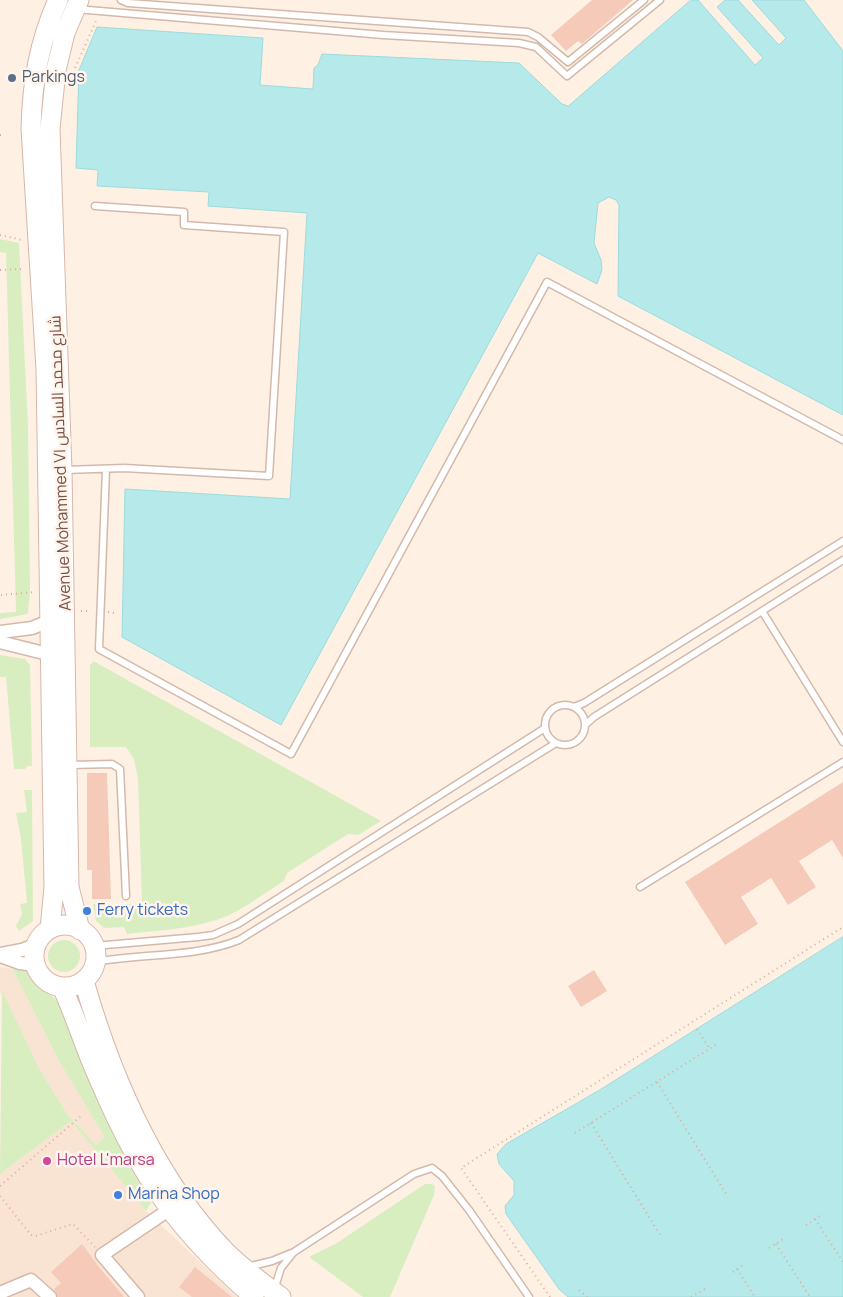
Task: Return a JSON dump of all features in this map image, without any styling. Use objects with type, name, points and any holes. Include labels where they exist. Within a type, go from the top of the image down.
[{"type":"main road","name":"Avenue Mohammed VI شارع محمد السادس","points":[[50,929],[54,888],[52,655],[46,369],[31,129],[36,65],[42,42],[58,0]]},
{"type":"main road","name":"Avenue Mohammed VI شارع محمد السادس","points":[[77,4],[66,33],[56,70],[50,129],[62,470],[68,887],[80,930]]},
{"type":"main road","points":[[69,926],[80,930],[89,937],[95,954],[91,973],[84,981],[74,986],[62,987],[45,980],[35,965],[34,954],[37,944],[50,929],[69,926]]},
{"type":"main road","points":[[84,981],[108,1058],[152,1153],[172,1185],[225,1251],[277,1294]]},
{"type":"main road","points":[[62,987],[99,1081],[126,1137],[170,1209],[219,1264],[254,1297]]},
{"type":"street","points":[[0,632],[32,628],[51,620]]},
{"type":"street","points":[[0,642],[52,655]]},
{"type":"street","points":[[0,955],[37,944]]},
{"type":"street","points":[[0,955],[20,963],[35,965]]},
{"type":"street","points":[[138,1297],[102,1255],[170,1209]]},
{"type":"street","points":[[0,1293],[31,1280],[50,1297]]},
{"type":"lane","points":[[122,0],[128,3],[383,23],[528,32],[538,37],[568,62],[575,72]]},
{"type":"lane","points":[[561,70],[568,62],[644,0]]},
{"type":"lane","points":[[77,4],[383,35],[519,43],[536,47],[567,76],[575,72],[660,0]]},
{"type":"lane","points":[[62,470],[124,468],[269,476],[284,232],[184,225],[184,212],[95,206]]},
{"type":"lane","points":[[106,470],[99,649],[291,754],[547,282],[843,440]]},
{"type":"lane","points":[[574,707],[584,703],[843,540]]},
{"type":"lane","points":[[95,954],[116,958],[206,950],[239,940],[485,784],[556,743],[567,744],[578,740],[585,725],[594,717],[843,560]]},
{"type":"lane","points":[[762,611],[843,742]]},
{"type":"lane","points":[[556,743],[548,735],[545,728],[546,718],[552,709],[563,705],[574,707],[582,714],[585,725]]},
{"type":"lane","points":[[95,954],[212,935],[238,924],[545,728]]},
{"type":"lane","points":[[640,887],[843,762]]},
{"type":"lane","points":[[66,765],[112,764],[120,769],[126,896]]},
{"type":"lane","points":[[243,1267],[272,1261],[294,1252],[414,1174],[432,1168],[442,1176],[469,1210],[529,1297]]},
{"type":"lane","points":[[277,1294],[281,1268],[294,1252]]},
{"type":"path","points":[[71,78],[95,21],[104,21]]},
{"type":"path","points":[[0,235],[22,240]]},
{"type":"path","points":[[0,270],[24,269]]},
{"type":"path","points":[[1,596],[35,592]]},
{"type":"path","points":[[550,1297],[461,1168],[843,926]]},
{"type":"path","points":[[697,1029],[710,1049]]},
{"type":"path","points":[[575,1133],[718,1044]]},
{"type":"path","points":[[657,1082],[728,1197]]},
{"type":"path","points":[[0,1186],[81,1116]]},
{"type":"path","points":[[591,1124],[662,1238]]},
{"type":"path","points":[[0,1196],[31,1235],[35,1236],[73,1224],[78,1227],[102,1255]]},
{"type":"path","points":[[806,1225],[823,1214]]},
{"type":"path","points":[[815,1220],[843,1262]]},
{"type":"path","points":[[769,1248],[783,1239]]},
{"type":"path","points":[[776,1244],[810,1297]]},
{"type":"path","points":[[733,1272],[745,1264]]},
{"type":"path","points":[[737,1269],[755,1297]]},
{"type":"path","points":[[691,1297],[706,1288]]},
{"type":"path","points":[[579,1290],[587,1297]]},
{"type":"path","points":[[698,1293],[700,1297]]},
{"type":"shaded area","points":[[0,967],[12,968],[59,1061],[106,1137],[96,1145],[68,1115],[40,1070],[0,992]]},
{"type":"shaded area","points":[[71,1121],[146,1211],[237,1297],[0,1297],[0,1174]]},
{"type":"green space","points":[[0,239],[19,243],[28,426],[30,589],[28,614],[0,619],[0,613],[16,612],[6,253],[0,252]]},
{"type":"green space","points":[[0,655],[25,659],[30,665],[32,766],[27,766],[25,769],[14,769],[6,677],[0,677]]},
{"type":"green space","points":[[93,662],[381,821],[358,835],[348,834],[287,873],[284,881],[257,899],[217,920],[179,928],[127,934],[124,927],[104,928],[96,921],[93,904],[142,904],[138,779],[134,759],[126,747],[90,747],[90,665]]},
{"type":"green space","points":[[24,790],[32,790],[33,921],[19,931],[16,926],[22,914],[20,904],[27,903],[21,839],[16,813],[27,812]]},
{"type":"green space","points":[[64,940],[70,941],[75,945],[79,950],[79,962],[75,967],[70,971],[64,972],[58,971],[53,967],[49,962],[48,956],[49,950],[53,945],[58,941]]},
{"type":"green space","points":[[12,968],[20,969],[35,978],[49,991],[64,1011],[154,1198],[146,1211],[71,1121],[0,1174],[2,991],[40,1070],[68,1115],[96,1145],[105,1137],[59,1061]]},
{"type":"green space","points":[[425,1184],[435,1186],[434,1195],[390,1297],[363,1297],[309,1257],[337,1243]]},
{"type":"water","points":[[691,0],[698,0],[755,65],[763,58],[717,7],[725,0],[738,0],[779,45],[786,38],[752,0],[804,0],[843,51],[843,415],[618,296],[619,205],[616,200],[609,197],[598,203],[594,243],[601,260],[602,270],[597,284],[538,253],[281,725],[122,637],[125,489],[290,499],[307,213],[208,206],[209,192],[97,186],[98,170],[76,168],[79,70],[97,27],[263,38],[260,85],[313,89],[314,68],[318,65],[322,54],[519,63],[562,104],[568,106]]},
{"type":"water","points":[[843,937],[843,1297],[568,1297],[559,1289],[506,1214],[505,1206],[514,1195],[514,1181],[499,1164],[497,1154],[506,1144],[598,1091]]},
{"type":"building","points":[[592,0],[633,0],[582,44],[578,41],[566,51],[551,35]]},
{"type":"building","points":[[87,773],[107,773],[111,899],[92,899],[92,870],[87,870]]},
{"type":"building","points":[[843,782],[843,858],[832,840],[799,861],[816,887],[788,905],[771,878],[741,897],[758,924],[725,945],[685,882]]},
{"type":"building","points":[[594,970],[607,991],[581,1007],[568,986]]},
{"type":"building","points":[[82,1244],[124,1297],[58,1297],[54,1289],[61,1283],[51,1272]]},
{"type":"building","points":[[195,1267],[232,1297],[192,1297],[179,1287]]},
{"type":"place","name":"Parkings","points":[[12,78]]},
{"type":"place","name":"Ferry tickets","points":[[87,911]]},
{"type":"place","name":"Hotel L'marsa","points":[[47,1161]]},
{"type":"place","name":"Marina Shop","points":[[118,1195]]}]
